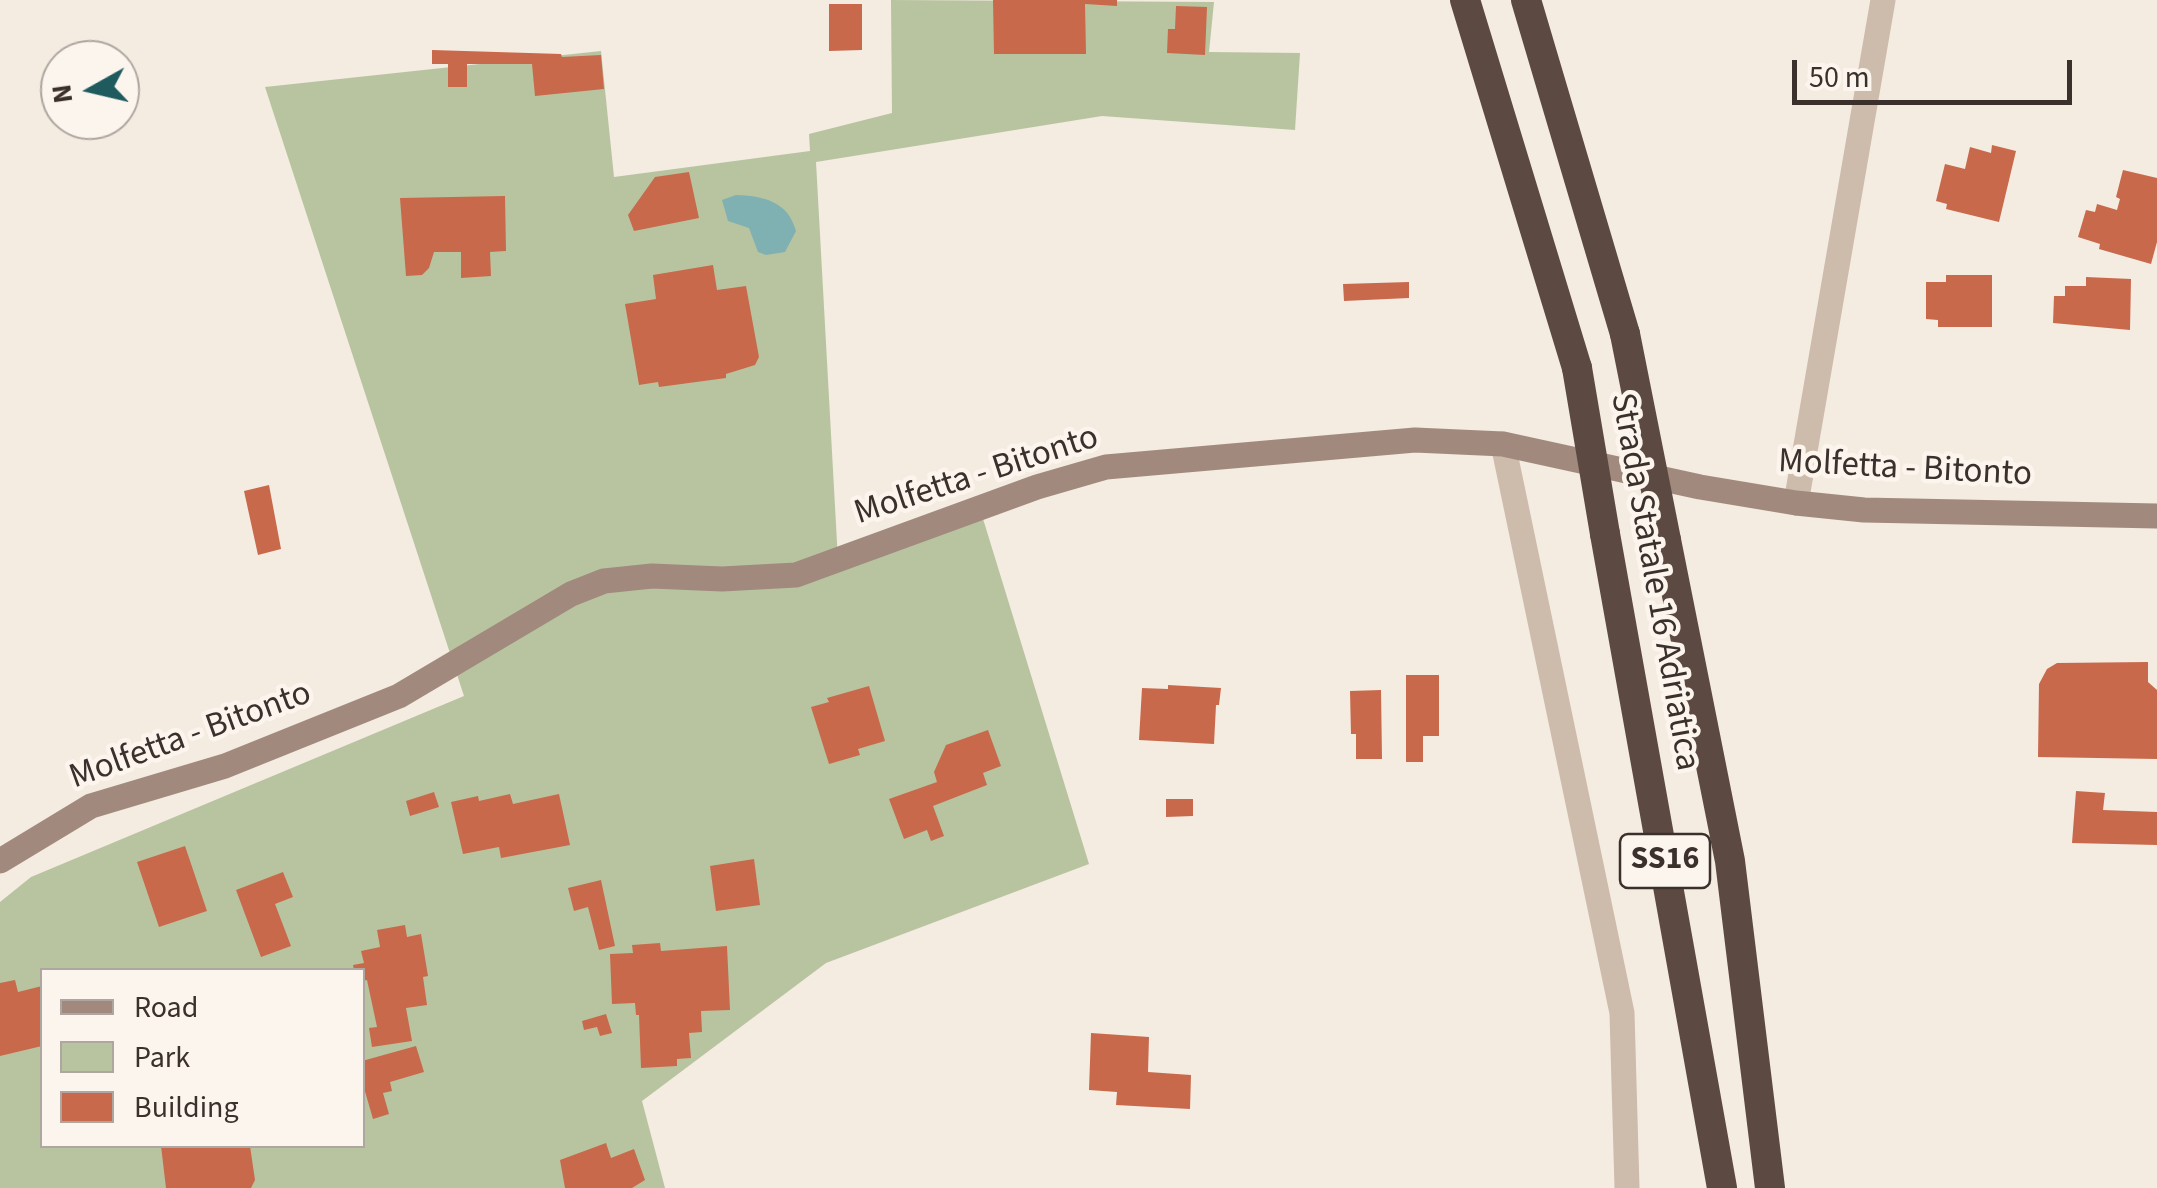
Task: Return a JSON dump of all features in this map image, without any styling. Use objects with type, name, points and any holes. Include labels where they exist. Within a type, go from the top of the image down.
[{"type":"highway","name":"Strada Statale 16 Adriatica","points":[[1464,0],[1576,368],[1722,1188]]},
{"type":"highway","name":"Strada Statale 16 Adriatica","points":[[1526,0],[1625,334],[1730,861],[1770,1188]]},
{"type":"street","points":[[1796,503],[1883,0]]},
{"type":"street","name":"Molfetta - Bitonto","points":[[0,861],[91,806],[225,766],[399,696],[571,594],[604,581],[652,576],[722,579],[796,575],[1037,487],[1106,468],[1415,440],[1503,444],[1700,487],[1796,503],[1864,510],[2157,516]]},
{"type":"street","points":[[1503,444],[1622,1014],[1627,1188]]},
{"type":"green space","points":[[891,0],[1214,2],[1209,52],[1300,53],[1295,130],[1102,116],[816,162],[838,561],[980,509],[1089,864],[826,963],[642,1101],[665,1188],[0,1188],[0,902],[31,877],[464,696],[265,87],[601,51],[614,177],[810,151],[809,134],[892,113]]},
{"type":"water","points":[[736,195],[765,199],[787,213],[796,231],[785,252],[758,252],[749,228],[728,221],[722,200]]},
{"type":"building","points":[[993,0],[1117,0],[1117,6],[1085,4],[1086,54],[994,54]]},
{"type":"building","points":[[829,4],[862,4],[862,50],[829,51]]},
{"type":"building","points":[[1176,6],[1207,7],[1205,55],[1167,53],[1168,29],[1175,29]]},
{"type":"building","points":[[432,50],[562,57],[601,55],[604,89],[535,96],[532,64],[467,64],[467,87],[448,87],[448,64],[432,64]]},
{"type":"building","points":[[1992,145],[2016,151],[1999,222],[1946,209],[1947,204],[1936,201],[1945,164],[1965,169],[1970,147],[1991,153]]},
{"type":"building","points":[[2123,170],[2157,178],[2157,242],[2151,264],[2099,249],[2100,244],[2078,237],[2086,210],[2095,212],[2097,204],[2117,210]]},
{"type":"building","points":[[689,172],[699,218],[634,231],[628,215],[655,177]]},
{"type":"building","points":[[505,196],[506,251],[490,252],[491,276],[461,278],[461,252],[434,252],[422,275],[406,276],[400,198]]},
{"type":"building","points":[[713,265],[717,290],[746,286],[759,357],[755,365],[726,374],[726,378],[659,387],[658,382],[639,385],[625,304],[656,299],[653,275]]},
{"type":"building","points":[[1946,275],[1992,275],[1992,327],[1938,327],[1938,320],[1926,319],[1926,282],[1946,282]]},
{"type":"building","points":[[2086,277],[2131,279],[2130,330],[2053,323],[2054,296],[2065,296],[2065,286],[2086,286]]},
{"type":"building","points":[[1409,282],[1409,298],[1344,301],[1343,284]]},
{"type":"building","points":[[269,485],[281,549],[258,555],[244,491]]},
{"type":"building","points":[[2148,662],[2148,682],[2157,690],[2157,759],[2038,757],[2039,684],[2047,669],[2057,663]]},
{"type":"building","points":[[1406,675],[1439,675],[1439,736],[1423,736],[1423,762],[1406,762]]},
{"type":"building","points":[[1168,685],[1221,688],[1214,744],[1139,740],[1142,688],[1168,689]]},
{"type":"building","points":[[869,686],[885,741],[858,749],[860,755],[829,764],[811,707],[829,702],[827,698]]},
{"type":"building","points":[[1381,690],[1382,759],[1356,759],[1350,691]]},
{"type":"building","points":[[988,730],[1001,766],[983,773],[987,785],[933,806],[944,836],[931,841],[927,830],[904,839],[889,799],[937,782],[934,772],[946,745]]},
{"type":"building","points":[[2076,791],[2105,793],[2103,810],[2157,812],[2157,845],[2072,843]]},
{"type":"building","points":[[434,792],[439,807],[410,816],[406,801]]},
{"type":"building","points":[[510,794],[513,804],[559,794],[570,845],[501,858],[499,847],[463,854],[451,802]]},
{"type":"building","points":[[1166,799],[1193,799],[1193,816],[1166,817]]},
{"type":"building","points":[[185,846],[207,911],[159,927],[137,862]]},
{"type":"building","points":[[754,859],[760,905],[716,911],[710,866]]},
{"type":"building","points":[[283,872],[293,897],[275,904],[291,946],[261,957],[236,890]]},
{"type":"building","points":[[601,880],[615,946],[599,950],[588,907],[574,911],[568,888]]},
{"type":"building","points":[[405,925],[407,937],[421,934],[428,976],[423,977],[427,1005],[406,1008],[412,1041],[372,1047],[369,1028],[377,1027],[365,968],[353,965],[364,963],[361,951],[380,947],[377,930]]},
{"type":"building","points":[[660,943],[661,951],[727,946],[730,1010],[701,1011],[702,1032],[689,1033],[691,1058],[677,1059],[677,1066],[641,1068],[639,1015],[635,1003],[612,1004],[610,954],[633,953],[632,945]]},
{"type":"building","points":[[15,980],[18,992],[40,986],[40,1046],[0,1056],[0,983]]},
{"type":"building","points":[[606,1014],[612,1033],[600,1036],[597,1027],[584,1030],[582,1021]]},
{"type":"building","points":[[1091,1033],[1149,1037],[1148,1072],[1191,1075],[1190,1109],[1116,1105],[1117,1092],[1089,1090]]},
{"type":"building","points":[[416,1046],[424,1072],[390,1082],[392,1091],[383,1093],[389,1114],[373,1119],[365,1091],[365,1060]]},
{"type":"building","points":[[606,1143],[611,1158],[634,1149],[645,1180],[632,1188],[565,1188],[560,1160]]},
{"type":"building","points":[[161,1148],[250,1148],[255,1180],[251,1188],[166,1188]]}]
